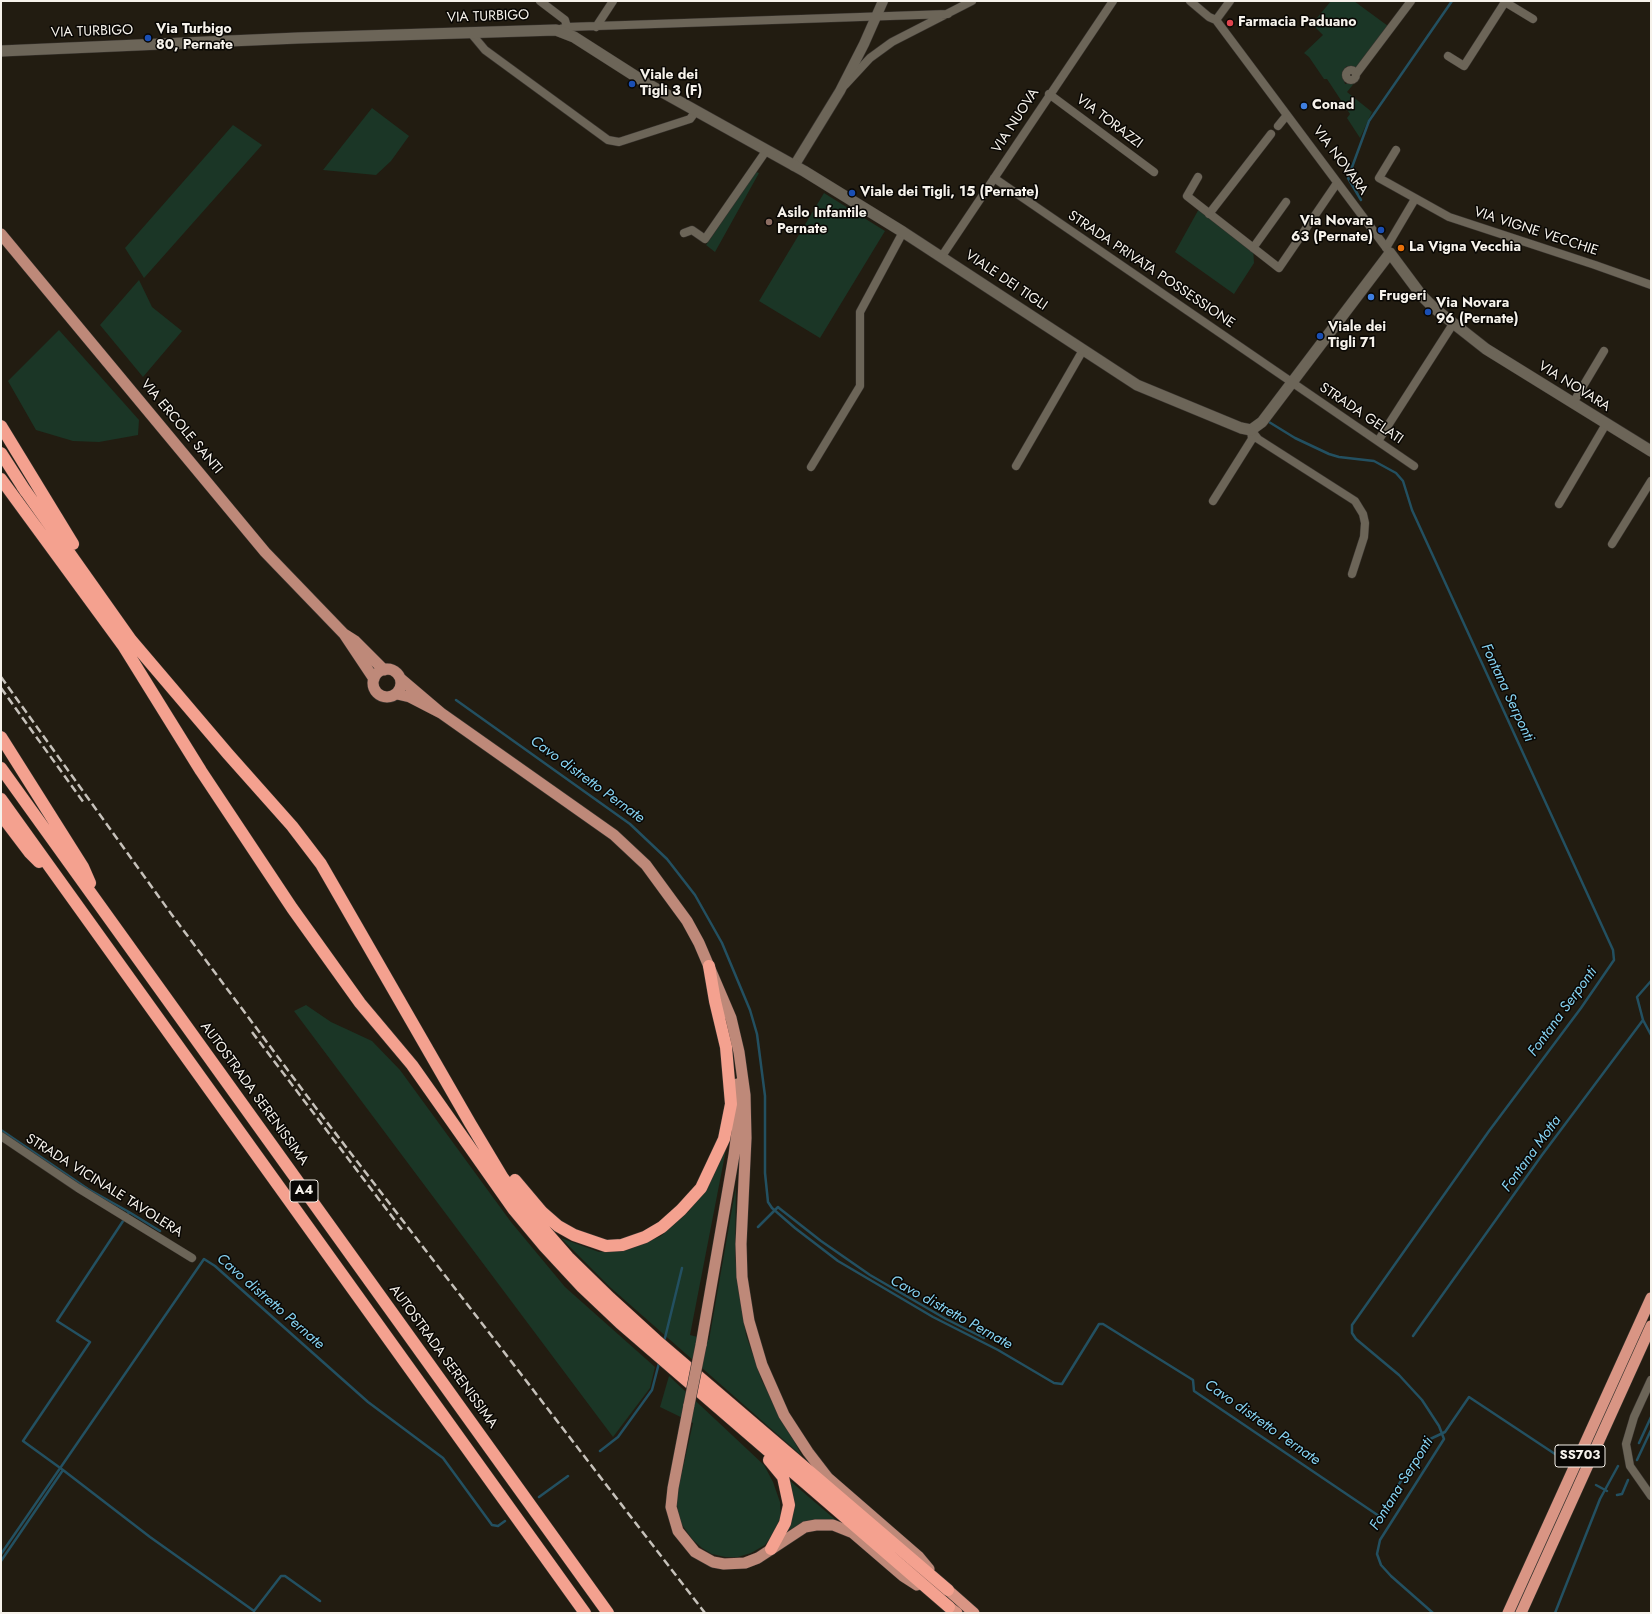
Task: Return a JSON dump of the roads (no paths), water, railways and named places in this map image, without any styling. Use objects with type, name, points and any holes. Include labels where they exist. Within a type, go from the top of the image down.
[{"type":"highway","points":[[1,426],[87,567],[106,613],[124,647],[201,771],[292,908],[360,1003],[412,1065],[514,1210],[544,1246],[582,1287],[974,1613]]},
{"type":"highway","points":[[1,453],[106,613]]},
{"type":"highway","points":[[1,478],[106,613],[292,826],[319,860],[470,1123],[504,1178],[541,1226],[568,1257],[662,1352],[731,1427],[778,1469],[783,1477],[788,1495],[788,1515],[780,1535],[771,1549]]},
{"type":"highway","points":[[1,737],[82,866],[105,913]]},
{"type":"highway","name":"AUTOSTRADA SERENISSIMA","points":[[1,768],[608,1613]]},
{"type":"highway","name":"A4","points":[[1,799],[585,1613]]},
{"type":"highway","points":[[1,815],[30,854],[66,890]]},
{"type":"highway","points":[[470,1123],[542,1212],[558,1226],[574,1235],[606,1246],[622,1245],[645,1237],[662,1227],[681,1210],[701,1188],[724,1139],[731,1104],[726,1047],[715,1001],[709,966]]},
{"type":"highway","name":"SS703","points":[[1508,1613],[1651,1298]]},
{"type":"highway","name":"SS703","points":[[1521,1613],[1651,1326]]},
{"type":"highway","points":[[703,1395],[953,1610]]},
{"type":"highway","name":"SS703","points":[[1501,1613],[1525,1561],[1539,1544]]},
{"type":"highway","name":"SS703","points":[[1528,1613],[1546,1570],[1548,1553]]},
{"type":"main road","name":"VIA TURBIGO","points":[[1,50],[562,28]]},
{"type":"main road","name":"VIALE DEI TIGLI","points":[[562,28],[574,38],[621,68],[794,166],[904,232],[1137,385],[1241,428],[1251,430]]},
{"type":"main road","name":"VIA ERCOLE SANTI","points":[[1,234],[265,552],[344,634],[374,679]]},
{"type":"main road","points":[[1251,430],[1262,422],[1382,264],[1390,261],[1390,255]]},
{"type":"main road","name":"VIA NOVARA","points":[[1390,255],[1422,296],[1453,324],[1486,349],[1651,451]]},
{"type":"main road","name":"VIA ERCOLE SANTI","points":[[344,634],[355,641],[384,670]]},
{"type":"main road","points":[[441,713],[410,697],[397,694],[390,697],[380,696],[375,690],[374,679],[378,673],[384,670],[396,672],[401,679],[441,713],[614,835],[646,866],[673,900],[687,921],[709,966],[731,1018],[739,1052],[745,1095],[746,1138],[741,1244],[742,1277],[749,1321],[762,1365],[784,1415],[808,1452],[828,1478],[919,1557],[948,1590]]},
{"type":"main road","points":[[397,694],[401,687],[401,679]]},
{"type":"main road","points":[[709,966],[726,1016],[732,1042],[738,1089],[737,1132],[701,1345],[671,1498],[672,1516],[678,1531],[695,1552],[713,1562],[724,1564],[745,1563],[758,1558],[805,1527],[821,1524],[840,1527],[853,1533],[903,1576],[953,1610]]},
{"type":"street","points":[[540,1],[565,20],[562,28]]},
{"type":"street","points":[[596,27],[613,1]]},
{"type":"street","points":[[794,166],[840,91],[883,1]]},
{"type":"street","name":"VIA TURBIGO","points":[[562,28],[948,14],[972,1]]},
{"type":"street","name":"VIA NUOVA","points":[[942,256],[1049,94],[1113,1]]},
{"type":"street","name":"VIA NOVARA","points":[[1190,1],[1209,17],[1216,20],[1390,255]]},
{"type":"street","points":[[1216,20],[1230,1]]},
{"type":"street","points":[[1356,74],[1411,1]]},
{"type":"street","points":[[1448,56],[1464,66],[1504,1],[1533,19]]},
{"type":"street","points":[[840,91],[870,58],[892,42],[948,14]]},
{"type":"street","points":[[470,32],[485,50],[608,140],[619,142],[690,119],[696,111]]},
{"type":"street","points":[[859,54],[870,58]]},
{"type":"street","name":"VIA TORAZZI","points":[[1049,94],[1154,172]]},
{"type":"street","points":[[1278,126],[1286,114]]},
{"type":"street","points":[[1210,214],[1271,134]]},
{"type":"street","name":"VIA VIGNE VECCHIE","points":[[1396,150],[1379,178],[1415,199],[1449,217],[1651,285]]},
{"type":"street","points":[[684,233],[692,230],[705,239],[766,151]]},
{"type":"street","points":[[1198,177],[1187,196],[1279,268],[1337,183]]},
{"type":"street","name":"STRADA PRIVATA POSSESSIONE","points":[[994,178],[1292,383]]},
{"type":"street","points":[[1390,255],[1415,199]]},
{"type":"street","points":[[1253,248],[1286,202]]},
{"type":"street","points":[[810,467],[860,386],[860,312],[904,232]]},
{"type":"street","points":[[1378,441],[1453,324]]},
{"type":"street","points":[[1016,466],[1083,350]]},
{"type":"street","points":[[1573,403],[1604,351]]},
{"type":"street","name":"STRADA GELATI","points":[[1292,383],[1414,466]]},
{"type":"street","points":[[1559,504],[1606,424]]},
{"type":"street","points":[[1213,501],[1252,439],[1251,430]]},
{"type":"street","points":[[1251,430],[1258,439],[1355,501],[1363,514],[1364,531],[1352,574]]},
{"type":"street","points":[[1612,544],[1651,481]]},
{"type":"street","name":"STRADA VICINALE TAVOLERA","points":[[1,1136],[78,1188],[126,1216],[192,1258]]},
{"type":"street","points":[[1651,1380],[1634,1417],[1626,1444],[1630,1466],[1651,1496]]},
{"type":"waterway","name":"Fontana Serponti","points":[[1361,200],[1348,178],[1369,121],[1452,1]]},
{"type":"waterway","name":"Fontana Serponti","points":[[1269,422],[1295,438],[1329,454],[1339,457],[1374,461],[1396,473],[1403,481],[1412,510],[1613,950],[1614,960],[1581,1008],[1489,1131],[1352,1325],[1352,1333],[1356,1339],[1399,1375],[1422,1400],[1439,1426],[1444,1439],[1380,1540],[1377,1554],[1381,1565],[1391,1576],[1433,1613]]},
{"type":"waterway","name":"Cavo distretto Pernate","points":[[456,700],[630,824],[667,859],[695,895],[722,943],[750,1010],[757,1034],[765,1096],[765,1173],[768,1202],[772,1208],[795,1228],[838,1261],[933,1317],[998,1350],[1054,1383],[1062,1384],[1099,1324],[1103,1324],[1193,1380],[1194,1391],[1379,1516],[1426,1441],[1445,1432],[1469,1397],[1558,1456]]},
{"type":"waterway","name":"Fontana Motta","points":[[1413,1336],[1542,1155],[1643,1020],[1637,997],[1651,981]]},
{"type":"waterway","name":"Fontana Serponti","points":[[1643,1020],[1651,1035]]},
{"type":"waterway","name":"Cavo distretto Pernate","points":[[1,1130],[88,1189],[129,1212],[57,1321],[90,1342],[23,1441],[63,1470],[1,1561]]},
{"type":"waterway","name":"Cavo distretto Pernate","points":[[758,1227],[778,1207],[821,1241],[870,1275],[946,1319],[984,1338]]},
{"type":"waterway","name":"Cavo distretto Pernate","points":[[129,1212],[160,1231]]},
{"type":"waterway","name":"Cavo distretto Pernate","points":[[1,1554],[204,1259],[215,1266],[368,1402],[443,1458],[492,1525],[498,1526],[505,1521]]},
{"type":"waterway","name":"Cavo distretto Pernate","points":[[664,1342],[682,1268]]},
{"type":"waterway","name":"Cavo distretto Pernate","points":[[600,1451],[618,1437],[652,1390],[659,1363]]},
{"type":"waterway","name":"Fontana Serponti","points":[[1639,1443],[1651,1417]]},
{"type":"waterway","name":"Cavo distretto Pernate","points":[[1637,1460],[1651,1430]]},
{"type":"waterway","name":"Fontana Serponti","points":[[1555,1613],[1600,1499],[1618,1466]]},
{"type":"waterway","name":"Cavo distretto Pernate","points":[[63,1470],[150,1537],[254,1611],[281,1576],[285,1576],[320,1601]]},
{"type":"waterway","name":"Cavo distretto Pernate","points":[[539,1497],[568,1476]]},
{"type":"waterway","name":"Cavo distretto Pernate","points":[[1617,1495],[1622,1494],[1628,1480]]},
{"type":"waterway","name":"Fontana Serponti","points":[[1596,1485],[1607,1491]]},
{"type":"railway","points":[[1,677],[172,915],[316,1108],[705,1613]]},
{"type":"railway","points":[[1,688],[84,803]]},
{"type":"railway","points":[[252,1032],[403,1231]]},
{"type":"place","name":"Farmacia Paduano","points":[[1230,23]]},
{"type":"place","name":"Via Turbigo 80, Pernate","points":[[148,38]]},
{"type":"place","name":"Viale dei Tigli 3 (F)","points":[[632,84]]},
{"type":"place","name":"Conad","points":[[1304,106]]},
{"type":"place","name":"Viale dei Tigli, 15 (Pernate)","points":[[852,193]]},
{"type":"place","name":"Asilo Infantile Pernate","points":[[769,222]]},
{"type":"place","name":"Via Novara 63 (Pernate)","points":[[1381,230]]},
{"type":"place","name":"La Vigna Vecchia","points":[[1401,248]]},
{"type":"place","name":"Frugeri","points":[[1371,297]]},
{"type":"place","name":"Via Novara 96 (Pernate)","points":[[1428,312]]},
{"type":"place","name":"Viale dei Tigli 71","points":[[1320,336]]}]
